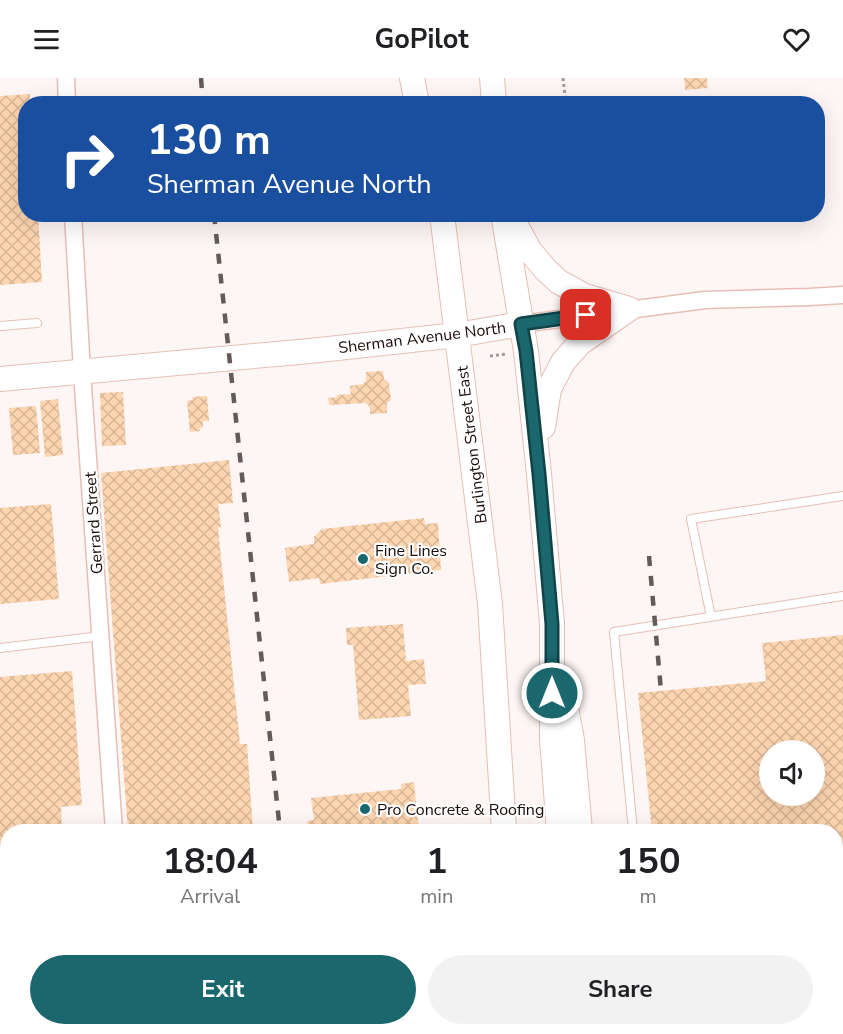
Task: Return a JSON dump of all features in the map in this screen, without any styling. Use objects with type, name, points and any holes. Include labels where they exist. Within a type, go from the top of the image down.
[{"type":"main road","points":[[412,78],[415,96]]},
{"type":"main road","points":[[492,78],[493,96]]},
{"type":"main road","name":"Burlington Street East","points":[[443,222],[490,604],[504,824]]},
{"type":"main road","points":[[504,222],[526,351],[552,624],[572,740],[579,824]]},
{"type":"main road","points":[[514,222],[530,251],[559,282],[585,296],[629,309]]},
{"type":"main road","points":[[539,474],[549,389],[562,362],[580,343],[629,309]]},
{"type":"main road","name":"Sherman Avenue North","points":[[0,379],[310,351],[521,324]]},
{"type":"main road","name":"Burlington Street East","points":[[490,604],[498,639],[520,824]]},
{"type":"main road","points":[[552,624],[552,739],[558,824]]},
{"type":"street","points":[[66,78],[67,96]]},
{"type":"street","name":"Gerrard Street","points":[[73,222],[113,824]]},
{"type":"street","name":"Sherman Avenue North","points":[[521,324],[705,300],[843,295]]},
{"type":"lane","points":[[0,326],[37,323]]},
{"type":"lane","points":[[711,617],[691,519],[843,496]]},
{"type":"lane","points":[[632,824],[614,632],[843,596]]},
{"type":"lane","points":[[0,648],[100,636]]},
{"type":"path","points":[[564,78],[565,96]]},
{"type":"path","points":[[490,356],[511,354]]},
{"type":"building","points":[[684,78],[707,78],[708,88],[685,90]]},
{"type":"building","points":[[30,94],[30,96],[18,96],[18,222],[38,222],[42,282],[0,285],[0,96]]},
{"type":"building","points":[[383,371],[384,379],[389,383],[391,400],[387,403],[387,413],[370,414],[370,407],[366,403],[329,405],[328,398],[351,394],[350,386],[363,384],[366,381],[366,372]]},
{"type":"building","points":[[123,392],[126,445],[102,446],[100,393]]},
{"type":"building","points":[[207,396],[209,421],[203,421],[203,427],[199,428],[200,431],[190,432],[187,401],[193,400],[192,397]]},
{"type":"building","points":[[58,399],[63,455],[45,457],[40,401]]},
{"type":"building","points":[[36,406],[40,453],[13,455],[9,408]]},
{"type":"building","points":[[229,460],[233,503],[218,504],[221,527],[218,528],[240,744],[247,744],[253,824],[127,824],[101,473]]},
{"type":"building","points":[[51,504],[59,599],[0,604],[0,508]]},
{"type":"building","name":"Fine Lines Sign Co.","points":[[424,518],[425,524],[438,523],[441,570],[320,584],[319,578],[289,582],[285,548],[314,544],[314,537],[322,529]]},
{"type":"building","points":[[403,624],[406,661],[424,659],[426,684],[408,685],[411,716],[359,720],[353,645],[347,645],[346,628]]},
{"type":"building","points":[[843,635],[843,824],[651,824],[638,693],[766,681],[762,643]]},
{"type":"building","points":[[72,671],[82,805],[61,807],[62,824],[0,824],[0,677]]},
{"type":"building","name":"Pro Concrete & Roofing","points":[[414,782],[418,824],[307,824],[307,821],[314,820],[311,798],[401,789],[401,784]]},
{"type":"railway","points":[[201,78],[202,96]]},
{"type":"railway","points":[[215,222],[279,824]]},
{"type":"railway","points":[[649,556],[661,691]]},
{"type":"place","name":"Fine Lines Sign Co.","points":[[363,559]]},
{"type":"place","name":"Pro Concrete & Roofing","points":[[365,809]]},
{"type":"route","points":[[552,693],[552,624],[539,474],[521,324],[586,315]]}]
